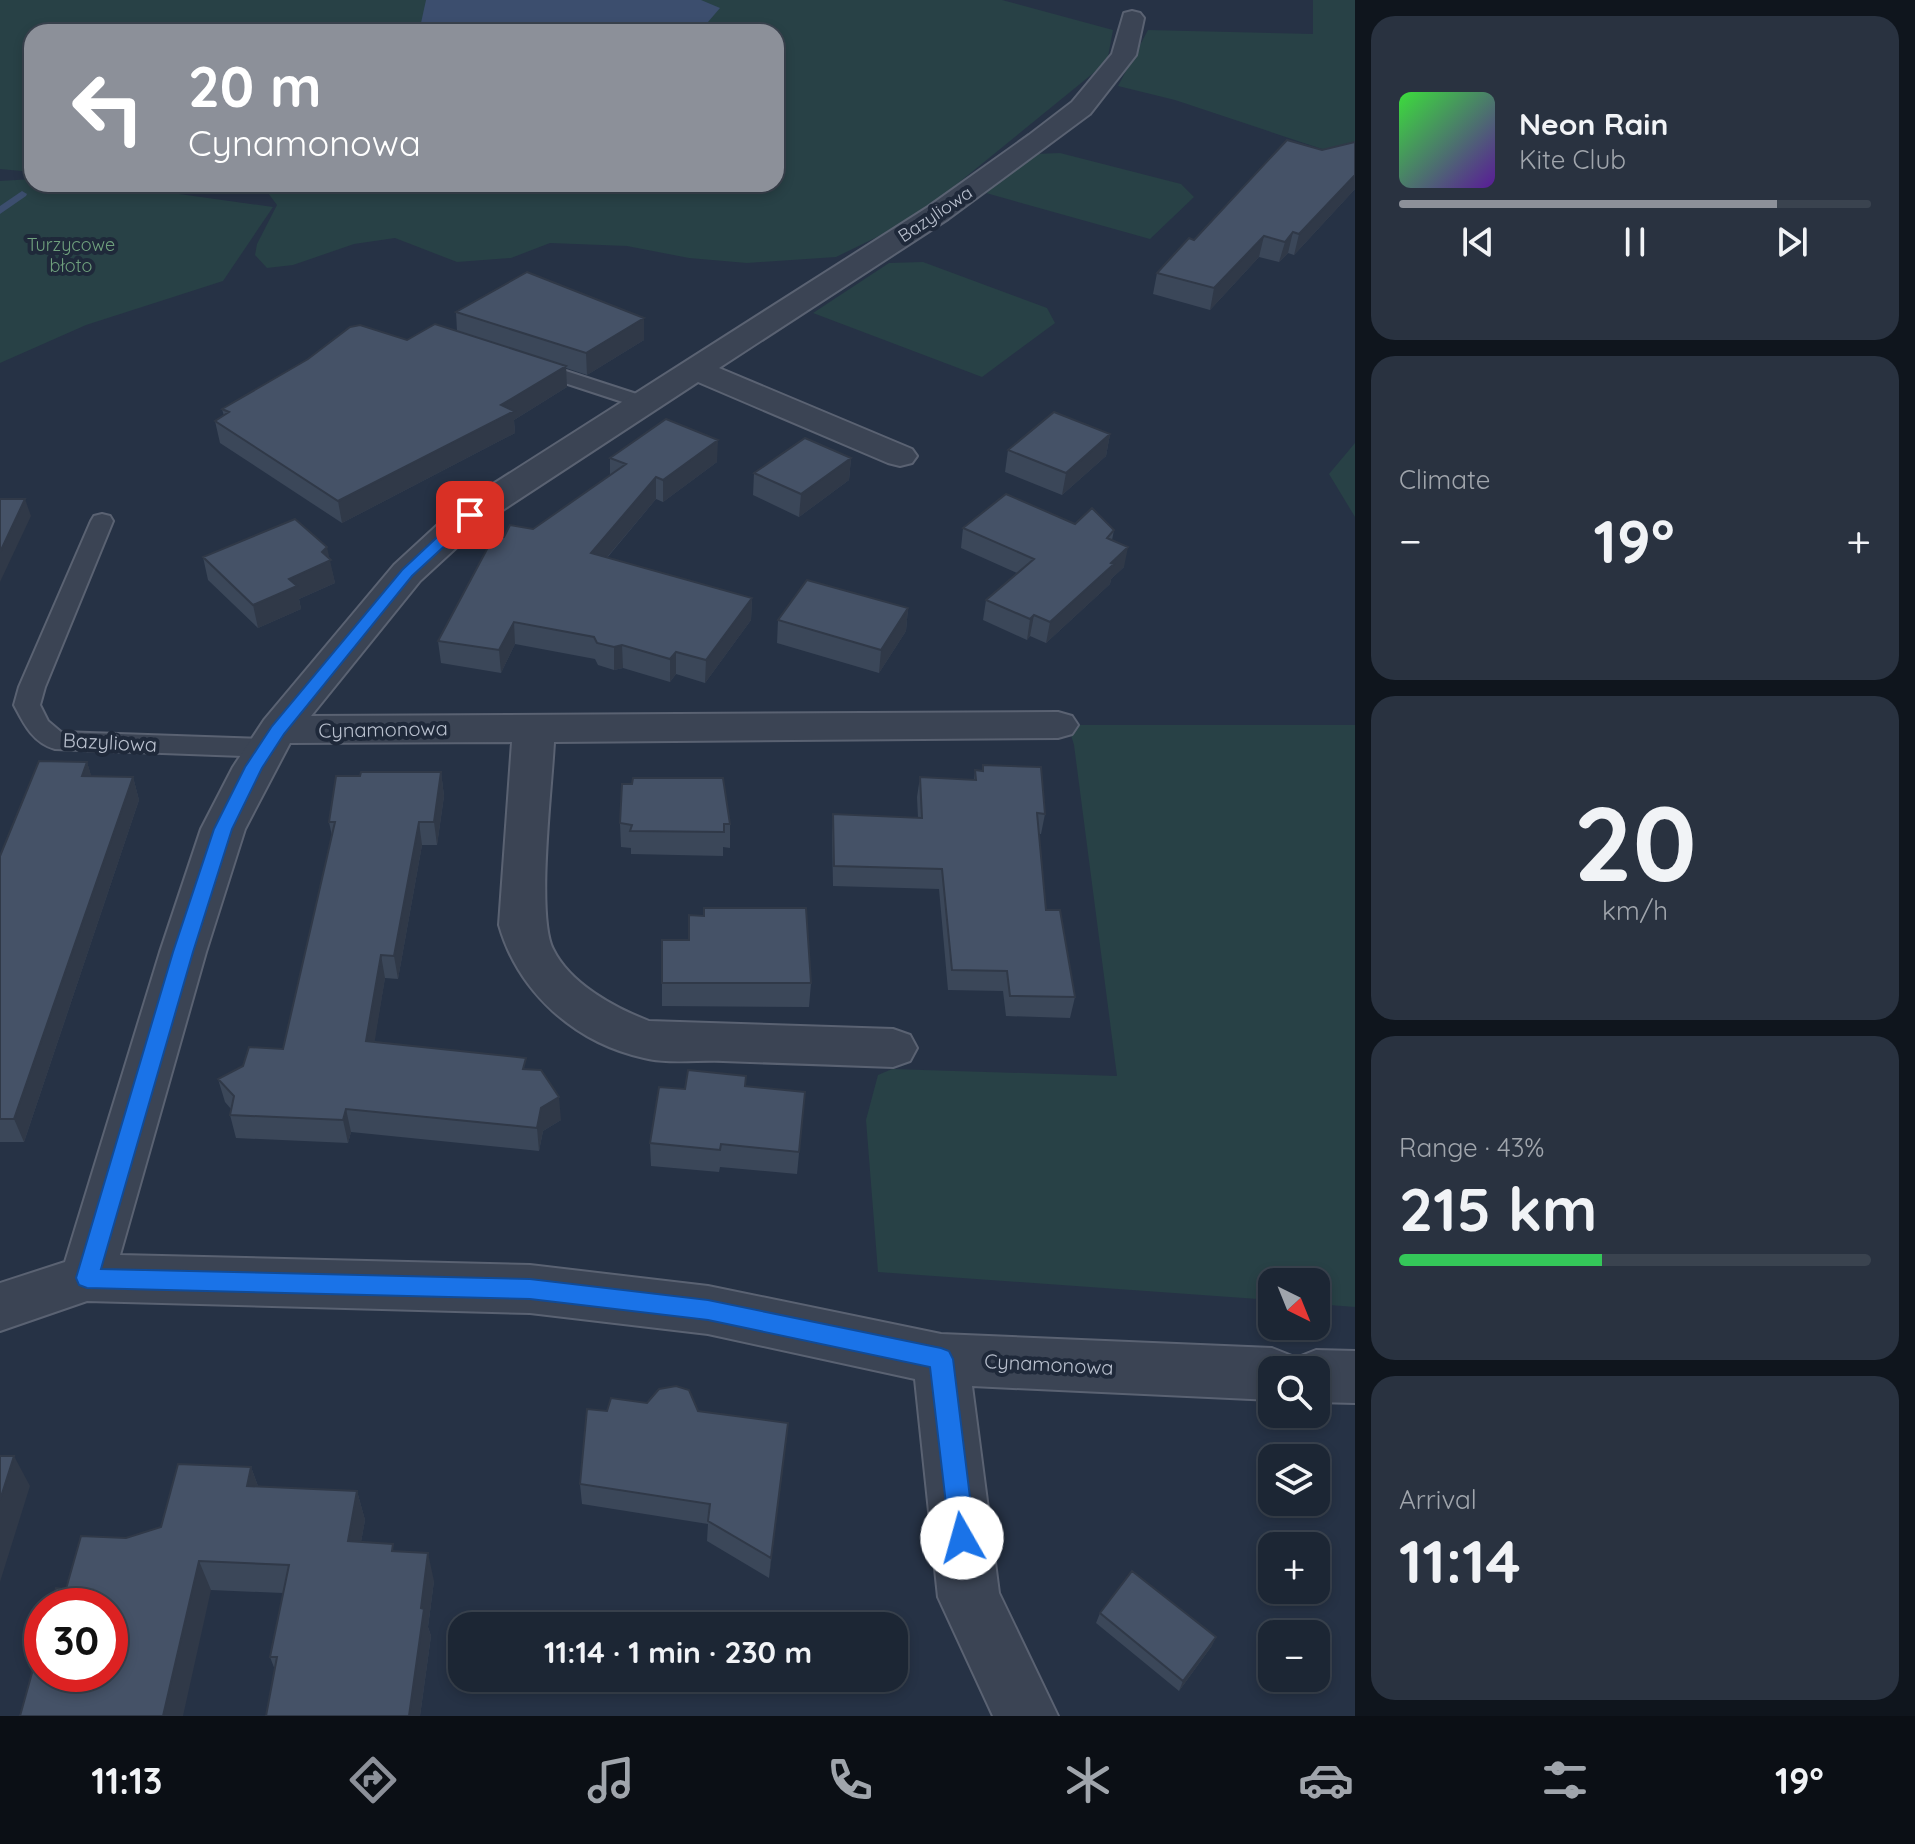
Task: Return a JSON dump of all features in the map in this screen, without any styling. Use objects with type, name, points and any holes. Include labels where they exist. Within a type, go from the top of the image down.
[{"type":"street","name":"Bazyliowa","points":[[272,739],[407,573],[470,515],[938,213],[1081,108],[1124,55],[1132,18]]},
{"type":"street","points":[[696,370],[900,456]]},
{"type":"street","name":"Cynamonowa","points":[[272,739],[534,727],[1058,725]]},
{"type":"street","points":[[534,727],[522,925],[525,943],[537,967],[565,996],[615,1029],[646,1040],[893,1048]]},
{"type":"street","points":[[87,1278],[183,952],[223,829],[272,739]]},
{"type":"street","name":"Cynamonowa","points":[[0,1307],[87,1278],[530,1289],[708,1310],[941,1359],[1258,1373]]},
{"type":"street","points":[[941,1359],[969,1597],[1026,1716]]},
{"type":"street","points":[[1330,1376],[1355,1377]]},
{"type":"lane","points":[[509,359],[645,403]]},
{"type":"lane","name":"Bazyliowa","points":[[102,521],[32,687],[27,705],[38,726],[55,740],[272,739]]},
{"type":"green space","points":[[0,0],[1002,0],[1113,30],[1107,62],[914,219],[836,257],[747,263],[689,258],[627,246],[550,243],[511,258],[457,262],[395,238],[354,244],[293,265],[267,268],[255,255],[257,244],[277,205],[268,193],[257,192],[784,192],[784,24],[24,24],[24,171],[0,169]]},
{"type":"green space","points":[[1313,0],[1355,0],[1355,160],[1175,100],[1118,86],[1148,30],[1313,34]]},
{"type":"green space","points":[[1060,153],[1181,184],[1194,197],[1150,239],[986,193],[1034,154]]},
{"type":"green space","name":"Turzycowe błoto","points":[[24,180],[24,192],[165,192],[273,207],[223,281],[86,325],[0,363],[0,181]]},
{"type":"green space","points":[[923,262],[1047,308],[1055,323],[982,377],[813,313],[889,263]]},
{"type":"green space","points":[[1355,443],[1355,517],[1329,474]]},
{"type":"green space","points":[[1068,725],[1355,725],[1355,1307],[1330,1305],[1330,1268],[1258,1268],[1258,1299],[878,1272],[866,1120],[878,1075],[892,1069],[1117,1076],[1074,745]]},
{"type":"water","points":[[426,0],[701,0],[720,8],[702,24],[421,24]]},
{"type":"building","points":[[1287,140],[1322,150],[1355,142],[1355,175],[1299,234],[1293,232],[1285,242],[1264,236],[1214,288],[1157,273],[1189,238],[1194,240]]},
{"type":"building","points":[[527,272],[644,318],[586,353],[456,312]]},
{"type":"building","points":[[435,324],[566,366],[501,405],[514,411],[338,501],[215,421],[229,412],[222,409],[308,359],[350,327],[360,325],[407,340]]},
{"type":"building","points":[[1054,412],[1110,434],[1066,473],[1008,450]]},
{"type":"building","points":[[666,419],[718,440],[663,480],[656,477],[591,553],[752,598],[706,660],[676,652],[670,659],[622,645],[614,647],[597,643],[594,637],[514,622],[499,650],[438,641],[494,536],[504,537],[510,525],[533,529],[626,464],[610,458]]},
{"type":"building","points":[[805,438],[851,458],[801,494],[754,473]]},
{"type":"building","points":[[1006,494],[1075,524],[1092,508],[1114,530],[1107,538],[1128,547],[1111,563],[1114,564],[1050,622],[1034,615],[1030,619],[986,600],[1034,559],[963,528]]},
{"type":"building","points":[[0,499],[25,499],[0,552]]},
{"type":"building","points":[[295,519],[327,547],[322,552],[331,560],[289,579],[297,586],[253,605],[203,557]]},
{"type":"building","points":[[807,580],[908,608],[881,650],[778,620]]},
{"type":"building","points":[[39,761],[87,762],[82,776],[133,777],[14,1119],[0,1119],[0,856]]},
{"type":"building","points":[[983,765],[1041,767],[1045,814],[1037,813],[1046,910],[1060,910],[1075,997],[1010,996],[1007,971],[952,970],[942,869],[834,866],[833,814],[922,818],[920,777],[976,780],[975,770],[983,771]]},
{"type":"building","points":[[361,772],[441,772],[434,822],[419,822],[394,956],[381,955],[366,1041],[526,1058],[523,1069],[541,1070],[559,1097],[541,1108],[537,1128],[346,1109],[343,1120],[230,1115],[234,1096],[218,1079],[243,1066],[249,1047],[283,1049],[335,822],[329,822],[336,776],[360,776]]},
{"type":"building","points":[[633,778],[723,778],[730,824],[724,824],[724,832],[630,831],[632,825],[620,823],[622,784],[632,784]]},
{"type":"building","points":[[704,908],[806,908],[811,983],[662,983],[662,940],[689,940],[689,915],[704,916]]},
{"type":"building","points":[[688,1070],[746,1076],[745,1086],[805,1092],[799,1152],[721,1144],[720,1150],[650,1143],[659,1087],[685,1089]]},
{"type":"building","points":[[676,1386],[689,1390],[698,1411],[788,1423],[771,1558],[708,1521],[710,1504],[580,1484],[587,1409],[607,1411],[611,1398],[647,1403],[659,1389]]},
{"type":"building","points":[[0,1456],[14,1456],[0,1500]]},
{"type":"building","points":[[178,1464],[251,1467],[247,1486],[357,1491],[348,1541],[393,1544],[392,1551],[428,1553],[421,1608],[424,1609],[409,1716],[266,1716],[277,1657],[270,1657],[289,1565],[199,1561],[163,1716],[20,1716],[27,1692],[128,1692],[128,1588],[66,1588],[81,1536],[126,1538],[161,1527]]},
{"type":"building","points":[[1132,1571],[1216,1637],[1183,1681],[1100,1613]]},
{"type":"waterway","points":[[0,211],[22,194]]},
{"type":"route","points":[[470,515],[407,573],[278,730],[254,767],[223,829],[183,952],[87,1278],[530,1289],[708,1310],[828,1338],[941,1359],[962,1538]]}]
